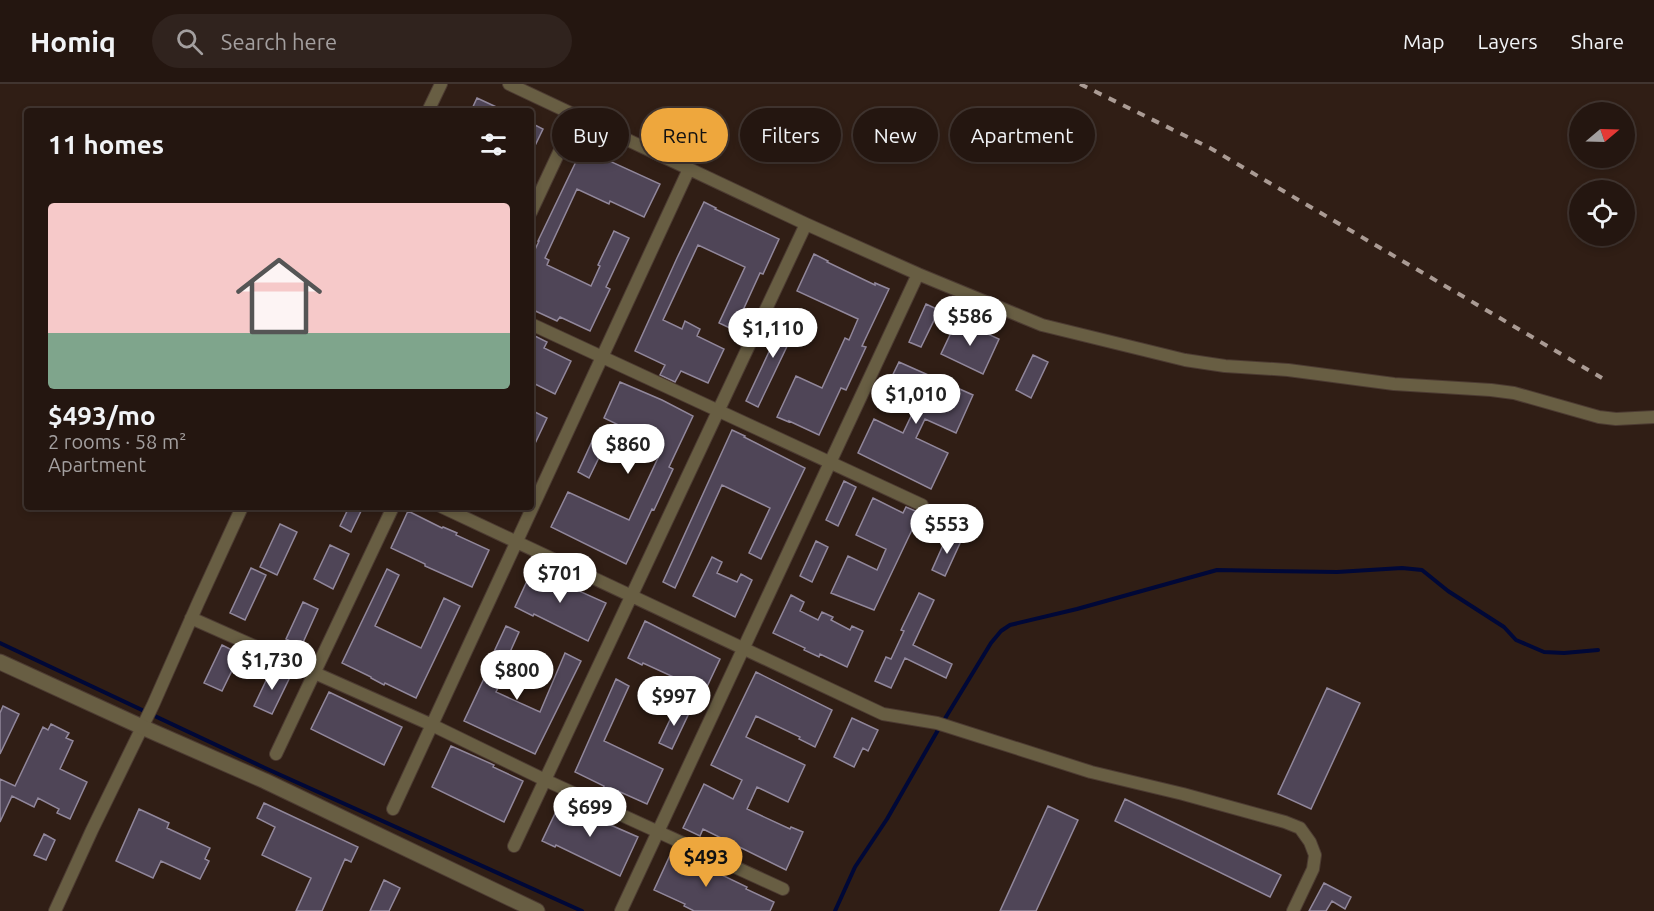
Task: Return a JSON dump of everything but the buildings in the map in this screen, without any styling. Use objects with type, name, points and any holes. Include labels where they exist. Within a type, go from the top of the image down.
[{"type":"street","points":[[429,108],[441,84]]},
{"type":"street","points":[[509,84],[559,108]]},
{"type":"street","points":[[629,141],[918,274],[1042,325],[1185,360],[1225,366],[1288,370],[1394,384],[1491,390],[1515,393],[1599,417],[1616,419],[1654,417]]},
{"type":"street","points":[[534,206],[554,162]]},
{"type":"street","points":[[534,505],[689,169]]},
{"type":"street","points":[[514,846],[806,224]]},
{"type":"street","points":[[621,911],[918,274]]},
{"type":"street","points":[[534,325],[922,505]]},
{"type":"street","points":[[55,911],[148,716],[241,510]]},
{"type":"street","points":[[276,754],[392,510]]},
{"type":"street","points":[[448,510],[883,714],[942,725],[1091,772],[1229,806],[1300,828],[1310,842],[1315,855],[1313,869],[1293,911]]},
{"type":"street","points":[[393,809],[532,510]]},
{"type":"street","points":[[191,618],[432,725],[545,780],[783,889]]},
{"type":"street","points":[[0,662],[148,716],[265,781],[537,911]]},
{"type":"waterway","points":[[835,911],[855,867],[887,819],[991,643],[1001,631],[1010,625],[1217,570],[1337,572],[1402,568],[1422,570],[1448,591],[1504,627],[1516,640],[1544,652],[1598,650]]},
{"type":"waterway","points":[[0,643],[265,768],[582,911]]},
{"type":"railway","points":[[1080,84],[1210,148],[1602,378]]}]
